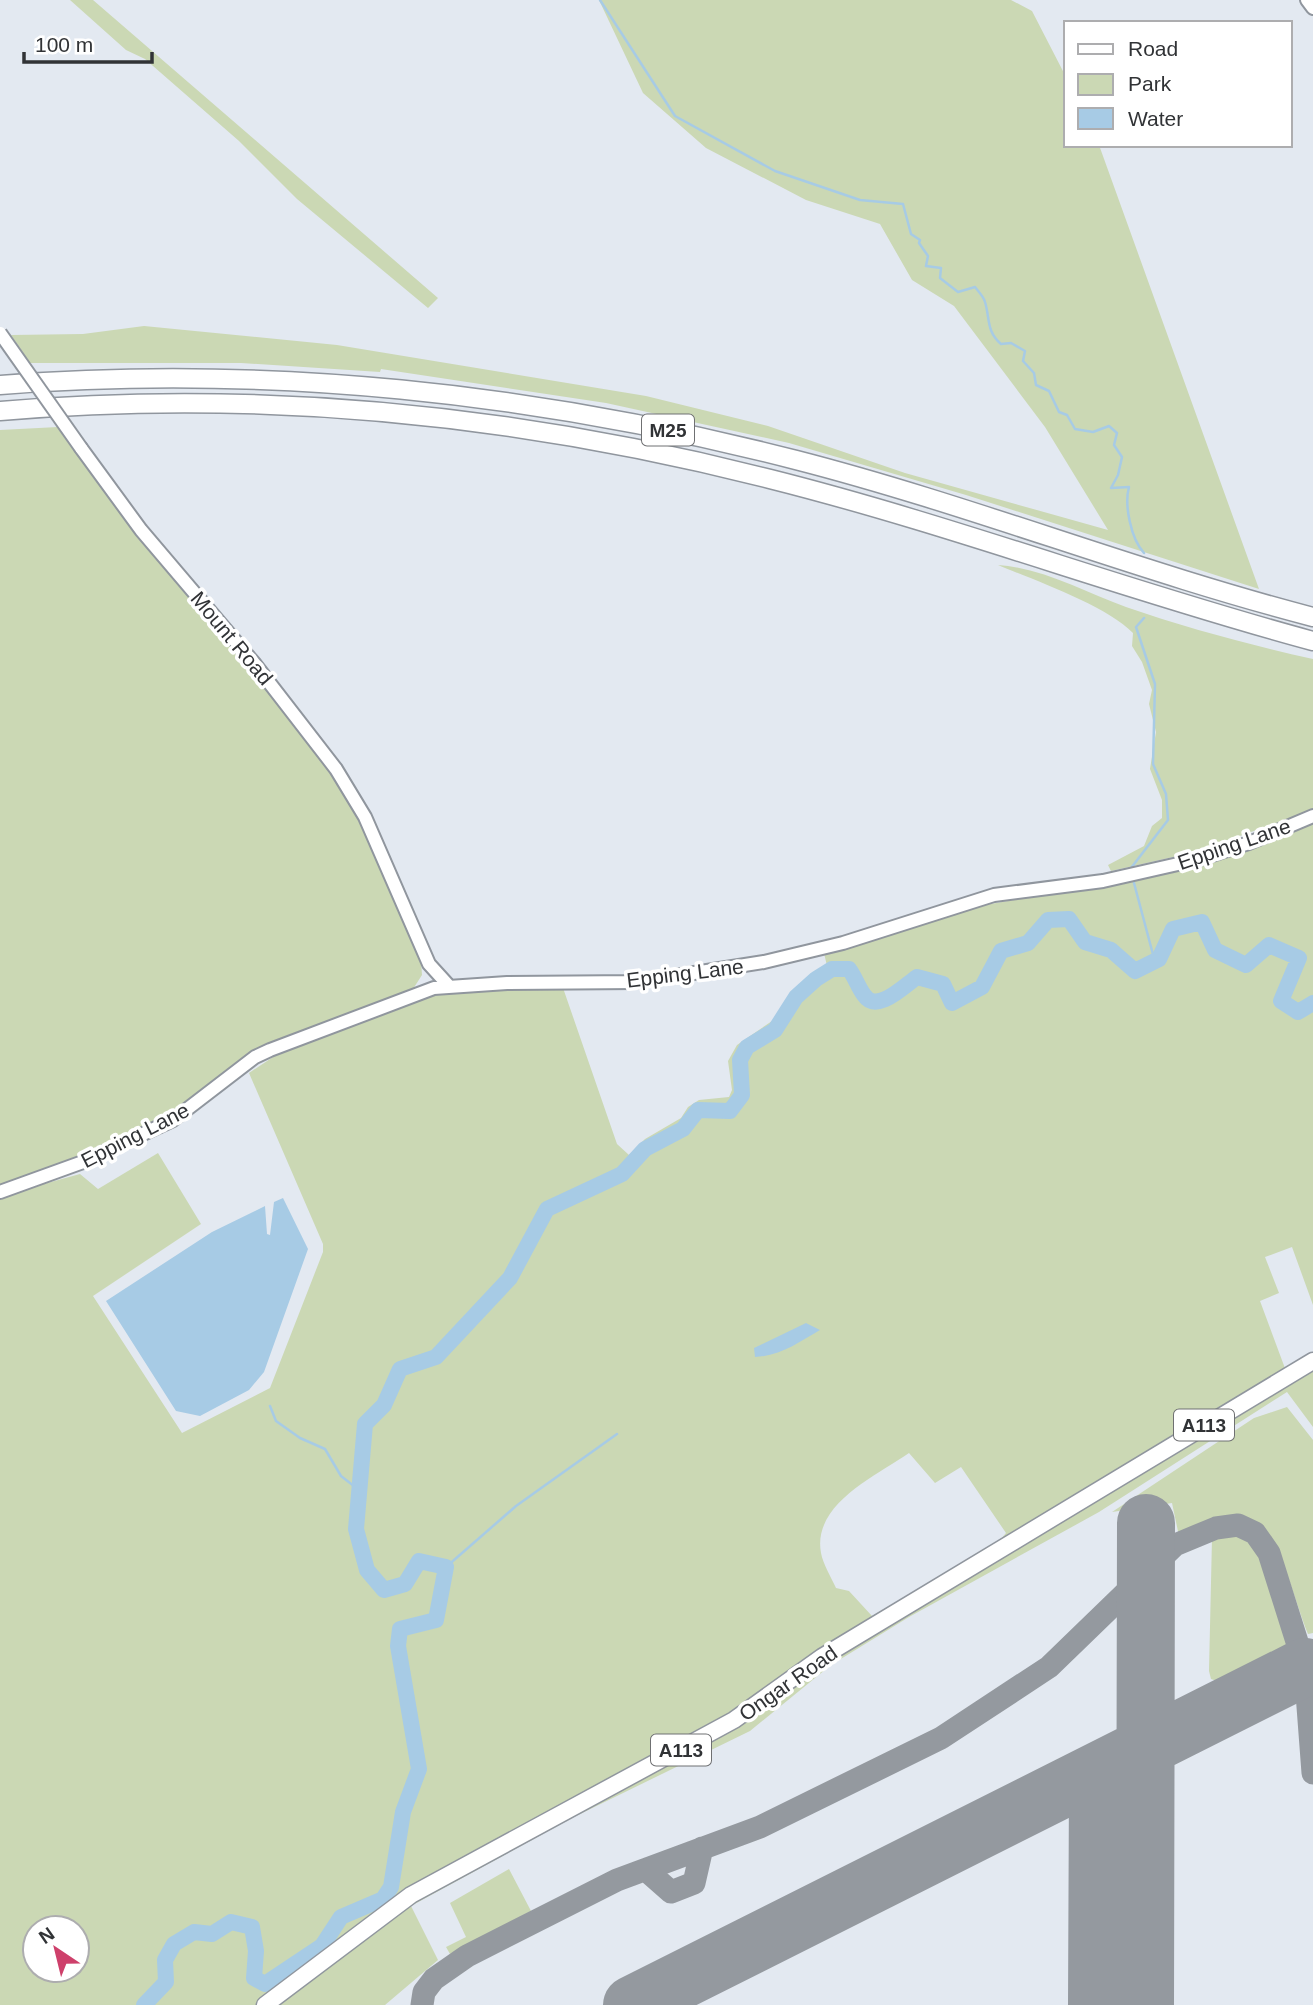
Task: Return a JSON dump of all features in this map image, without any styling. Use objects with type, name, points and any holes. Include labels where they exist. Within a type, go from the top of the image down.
[{"type":"highway","name":"M25","points":[[0,384],[162,377],[290,381],[451,395],[614,420],[728,444],[840,472],[1313,618]]},
{"type":"highway","name":"M25","points":[[0,411],[117,404],[276,405],[415,416],[587,440],[680,458],[838,497],[1313,641]]},
{"type":"main road","name":"Ongar Road","points":[[265,2005],[411,1895],[734,1720],[822,1657],[1313,1361]]},
{"type":"street","points":[[1307,0],[1313,8]]},
{"type":"street","name":"Mount Road","points":[[0,333],[141,530],[254,663],[336,769],[365,817],[429,964],[449,986]]},
{"type":"street","name":"Epping Lane","points":[[0,1192],[83,1162],[173,1120],[256,1057],[270,1050],[420,992],[449,986],[533,982],[637,982],[764,962],[804,954],[994,895],[1103,881],[1200,859],[1249,843],[1313,816]]},
{"type":"street","points":[[420,992],[429,964]]},
{"type":"green space","points":[[70,0],[93,0],[438,298],[428,308],[297,199],[239,141],[145,59],[126,50]]},
{"type":"green space","points":[[599,0],[1011,0],[1032,11],[1064,73],[1064,147],[1100,147],[1259,589],[966,495],[789,443],[606,403],[381,369],[380,372],[241,363],[30,363],[11,335],[83,334],[144,326],[337,345],[646,396],[768,426],[905,473],[1108,530],[1045,427],[954,306],[912,280],[880,224],[806,200],[706,148],[643,93]]},
{"type":"green space","points":[[58,427],[122,514],[254,672],[351,801],[421,961],[422,975],[413,989],[273,1041],[246,1059],[196,1101],[149,1130],[86,1158],[0,1190],[0,430]]},
{"type":"green space","points":[[998,565],[1047,576],[1126,607],[1195,629],[1313,659],[1313,810],[1195,852],[1111,871],[1108,865],[1144,846],[1152,826],[1162,818],[1162,800],[1150,769],[1156,732],[1149,704],[1152,690],[1142,662],[1132,646],[1133,633],[1088,603]]},
{"type":"green space","points":[[1313,822],[1313,1305],[1292,1247],[1265,1257],[1279,1293],[1260,1301],[1286,1371],[1313,1357],[1313,1427],[1287,1392],[1099,1512],[909,1617],[831,1665],[750,1731],[576,1816],[411,1906],[438,1960],[385,2005],[0,2005],[0,1196],[80,1174],[98,1189],[158,1153],[201,1224],[93,1296],[182,1433],[270,1388],[323,1252],[323,1244],[249,1073],[279,1053],[433,994],[562,985],[617,1144],[629,1155],[645,1139],[681,1118],[688,1107],[699,1100],[729,1097],[732,1090],[728,1061],[737,1045],[772,1021],[794,990],[827,966],[824,953],[973,907],[1112,883]],"holes":[[[909,1453],[935,1483],[961,1467],[1006,1533],[996,1545],[872,1616],[849,1591],[836,1588],[825,1566],[821,1553],[821,1536],[826,1520],[849,1493]]]},
{"type":"green space","points":[[1287,1407],[1313,1440],[1313,1633],[1308,1634],[1281,1559],[1269,1539],[1255,1525],[1236,1519],[1211,1522],[1179,1536],[1172,1503],[1112,1512],[1254,1418]]},
{"type":"green space","points":[[1228,1532],[1244,1537],[1256,1546],[1266,1560],[1279,1593],[1293,1644],[1217,1681],[1211,1679],[1209,1671],[1212,1538]]},
{"type":"green space","points":[[509,1869],[531,1911],[450,1954],[446,1947],[466,1937],[450,1903]]},
{"type":"water","points":[[283,1198],[308,1249],[264,1372],[249,1390],[200,1416],[176,1411],[106,1301],[212,1232],[265,1206],[267,1234],[270,1235],[274,1202]]},
{"type":"water","points":[[806,1323],[820,1330],[781,1351],[755,1357],[754,1348]]},
{"type":"waterway","points":[[600,0],[675,116],[775,171],[860,200],[903,204],[911,234],[920,240],[919,243],[928,256],[926,266],[941,268],[940,278],[958,292],[975,287],[984,300],[989,324],[996,339],[1001,344],[1011,343],[1025,351],[1023,361],[1034,373],[1036,385],[1049,391],[1059,412],[1067,415],[1075,429],[1093,432],[1109,426],[1117,433],[1114,445],[1122,457],[1118,475],[1111,488],[1129,487],[1127,503],[1130,522],[1135,539],[1144,553]]},
{"type":"waterway","points":[[1131,868],[1168,820],[1166,794],[1153,764],[1155,684],[1136,627],[1144,618]]},
{"type":"waterway","points":[[1134,883],[1155,962]]},
{"type":"waterway","points":[[144,2005],[166,1982],[165,1960],[174,1944],[194,1932],[212,1934],[231,1922],[252,1927],[256,1951],[254,1978],[265,1984],[322,1946],[341,1917],[383,1899],[391,1887],[403,1812],[419,1769],[398,1646],[400,1629],[436,1620],[446,1567],[419,1561],[405,1584],[384,1590],[367,1570],[356,1529],[365,1424],[384,1405],[400,1369],[436,1357],[510,1278],[547,1209],[622,1174],[645,1149],[683,1129],[698,1110],[730,1111],[742,1095],[740,1060],[747,1047],[775,1030],[796,997],[832,969],[849,969],[869,1000],[883,1000],[917,977],[943,984],[952,1003],[982,987],[1001,951],[1028,943],[1048,920],[1069,919],[1085,942],[1111,950],[1135,971],[1159,959],[1173,929],[1202,922],[1215,950],[1246,965],[1269,945],[1299,958],[1281,1001],[1298,1012],[1313,1003]]},
{"type":"waterway","points":[[270,1406],[276,1421],[300,1438],[325,1449],[341,1476],[359,1490]]},
{"type":"waterway","points":[[446,1567],[516,1506],[617,1434]]},
{"type":"taxiway","points":[[422,2005],[424,1992],[434,1979],[467,1956],[617,1880],[760,1827],[941,1738],[1049,1667],[1175,1545],[1216,1528],[1238,1525],[1255,1533],[1269,1553],[1305,1667],[1313,1773]]},
{"type":"taxiway","points":[[1117,1604],[1129,1593],[1140,1596],[1147,1605]]},
{"type":"taxiway","points":[[646,1870],[671,1892],[694,1883],[702,1848]]},
{"type":"runway","points":[[1145,2005],[1146,1523]]},
{"type":"runway","points":[[632,2005],[1305,1667]]},
{"type":"runway","points":[[1097,2005],[1098,1781]]}]
